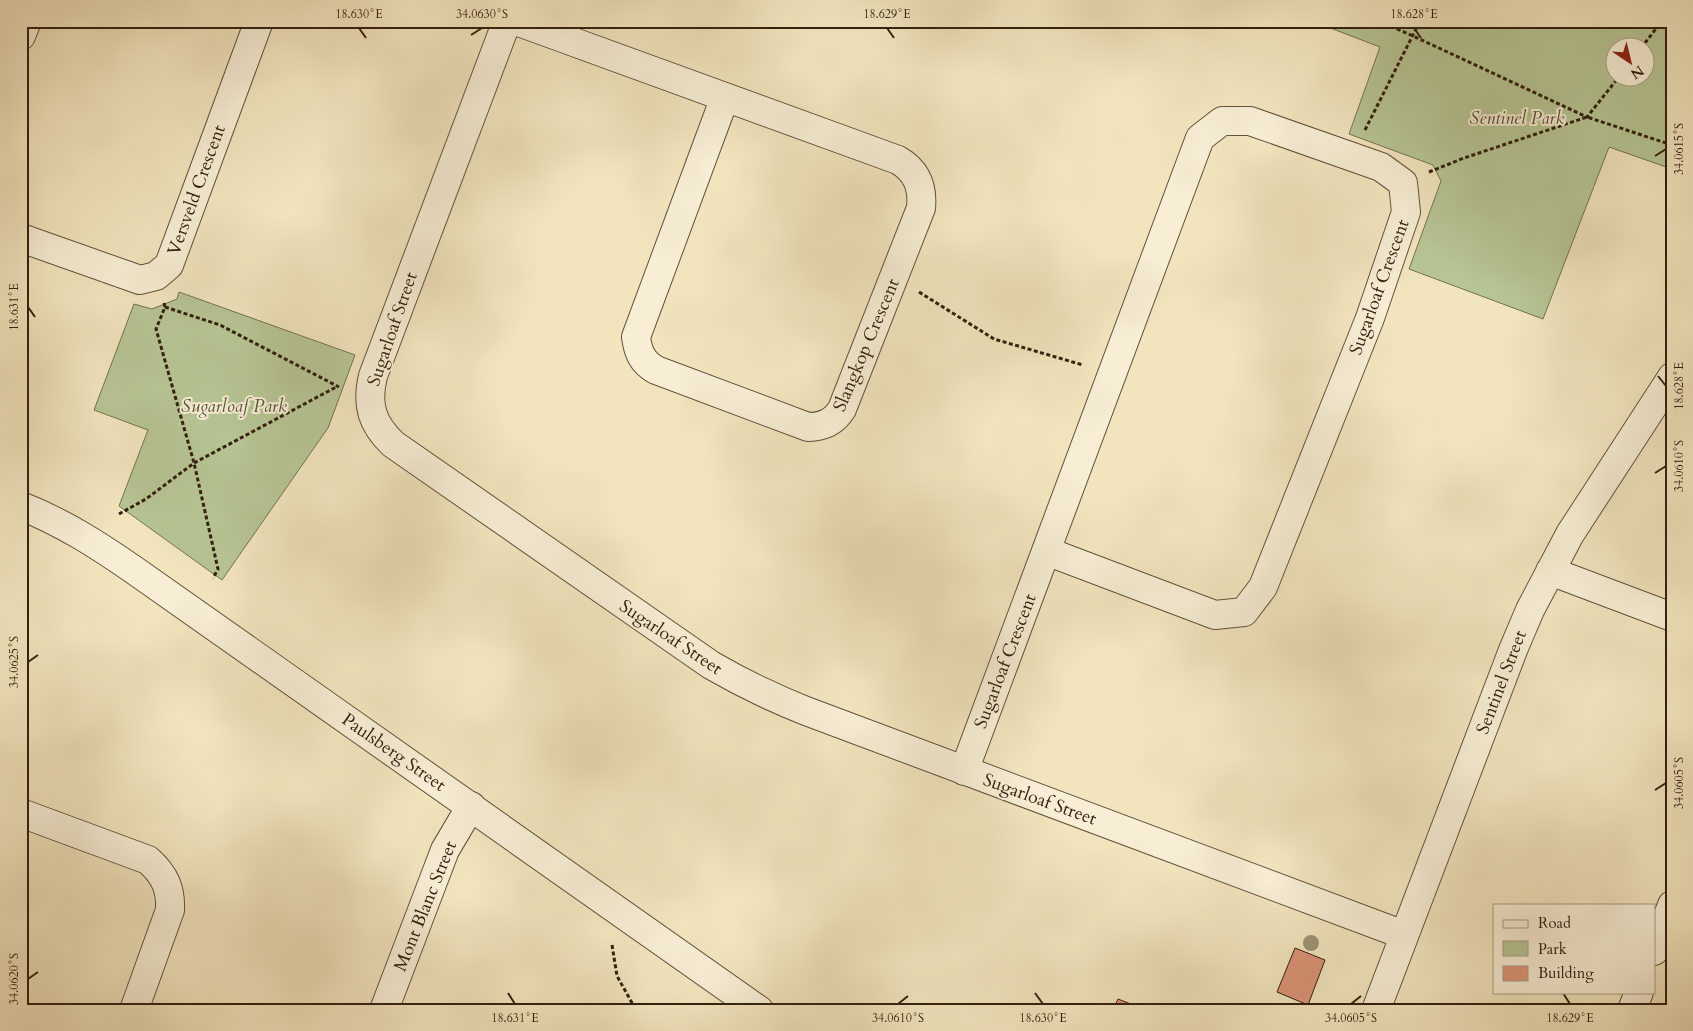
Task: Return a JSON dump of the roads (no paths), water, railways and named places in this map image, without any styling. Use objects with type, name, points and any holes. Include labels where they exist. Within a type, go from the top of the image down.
[{"type":"street","points":[[21,36],[27,21]]},
{"type":"street","name":"Versveld Crescent","points":[[21,238],[140,280],[156,276],[168,264],[259,21]]},
{"type":"street","name":"Sugarloaf Street","points":[[507,21],[373,376],[369,397],[371,410],[375,422],[383,434],[393,444],[711,665],[774,699],[1404,935]]},
{"type":"street","name":"Slangkop Crescent","points":[[516,21],[725,97],[898,160],[907,166],[920,182],[921,208],[842,409],[838,416],[826,425],[808,427],[656,370],[647,365],[637,347],[636,337],[725,97]]},
{"type":"street","name":"Sugarloaf Crescent","points":[[964,770],[1200,138],[1222,121],[1250,121],[1381,167],[1404,182],[1406,212],[1370,318],[1263,587],[1244,612],[1216,615],[1046,551]]},
{"type":"street","name":"Sentinel Street","points":[[1376,1010],[1513,650],[1550,571],[1588,505],[1672,377]]},
{"type":"street","name":"Paulsberg Street","points":[[21,506],[48,517],[98,545],[759,1010]]},
{"type":"street","points":[[1550,571],[1672,617]]},
{"type":"street","name":"Mont Blanc Street","points":[[384,1010],[445,850],[471,806]]},
{"type":"street","points":[[21,813],[148,860],[165,879],[170,900],[170,910],[134,1010]]},
{"type":"street","points":[[1656,946],[1672,905]]},
{"type":"street","points":[[1632,1010],[1638,994]]},
{"type":"park label","name":"Sentinel Park","points":[[1517,118]]},
{"type":"park label","name":"Sugarloaf Park","points":[[234,406]]}]
